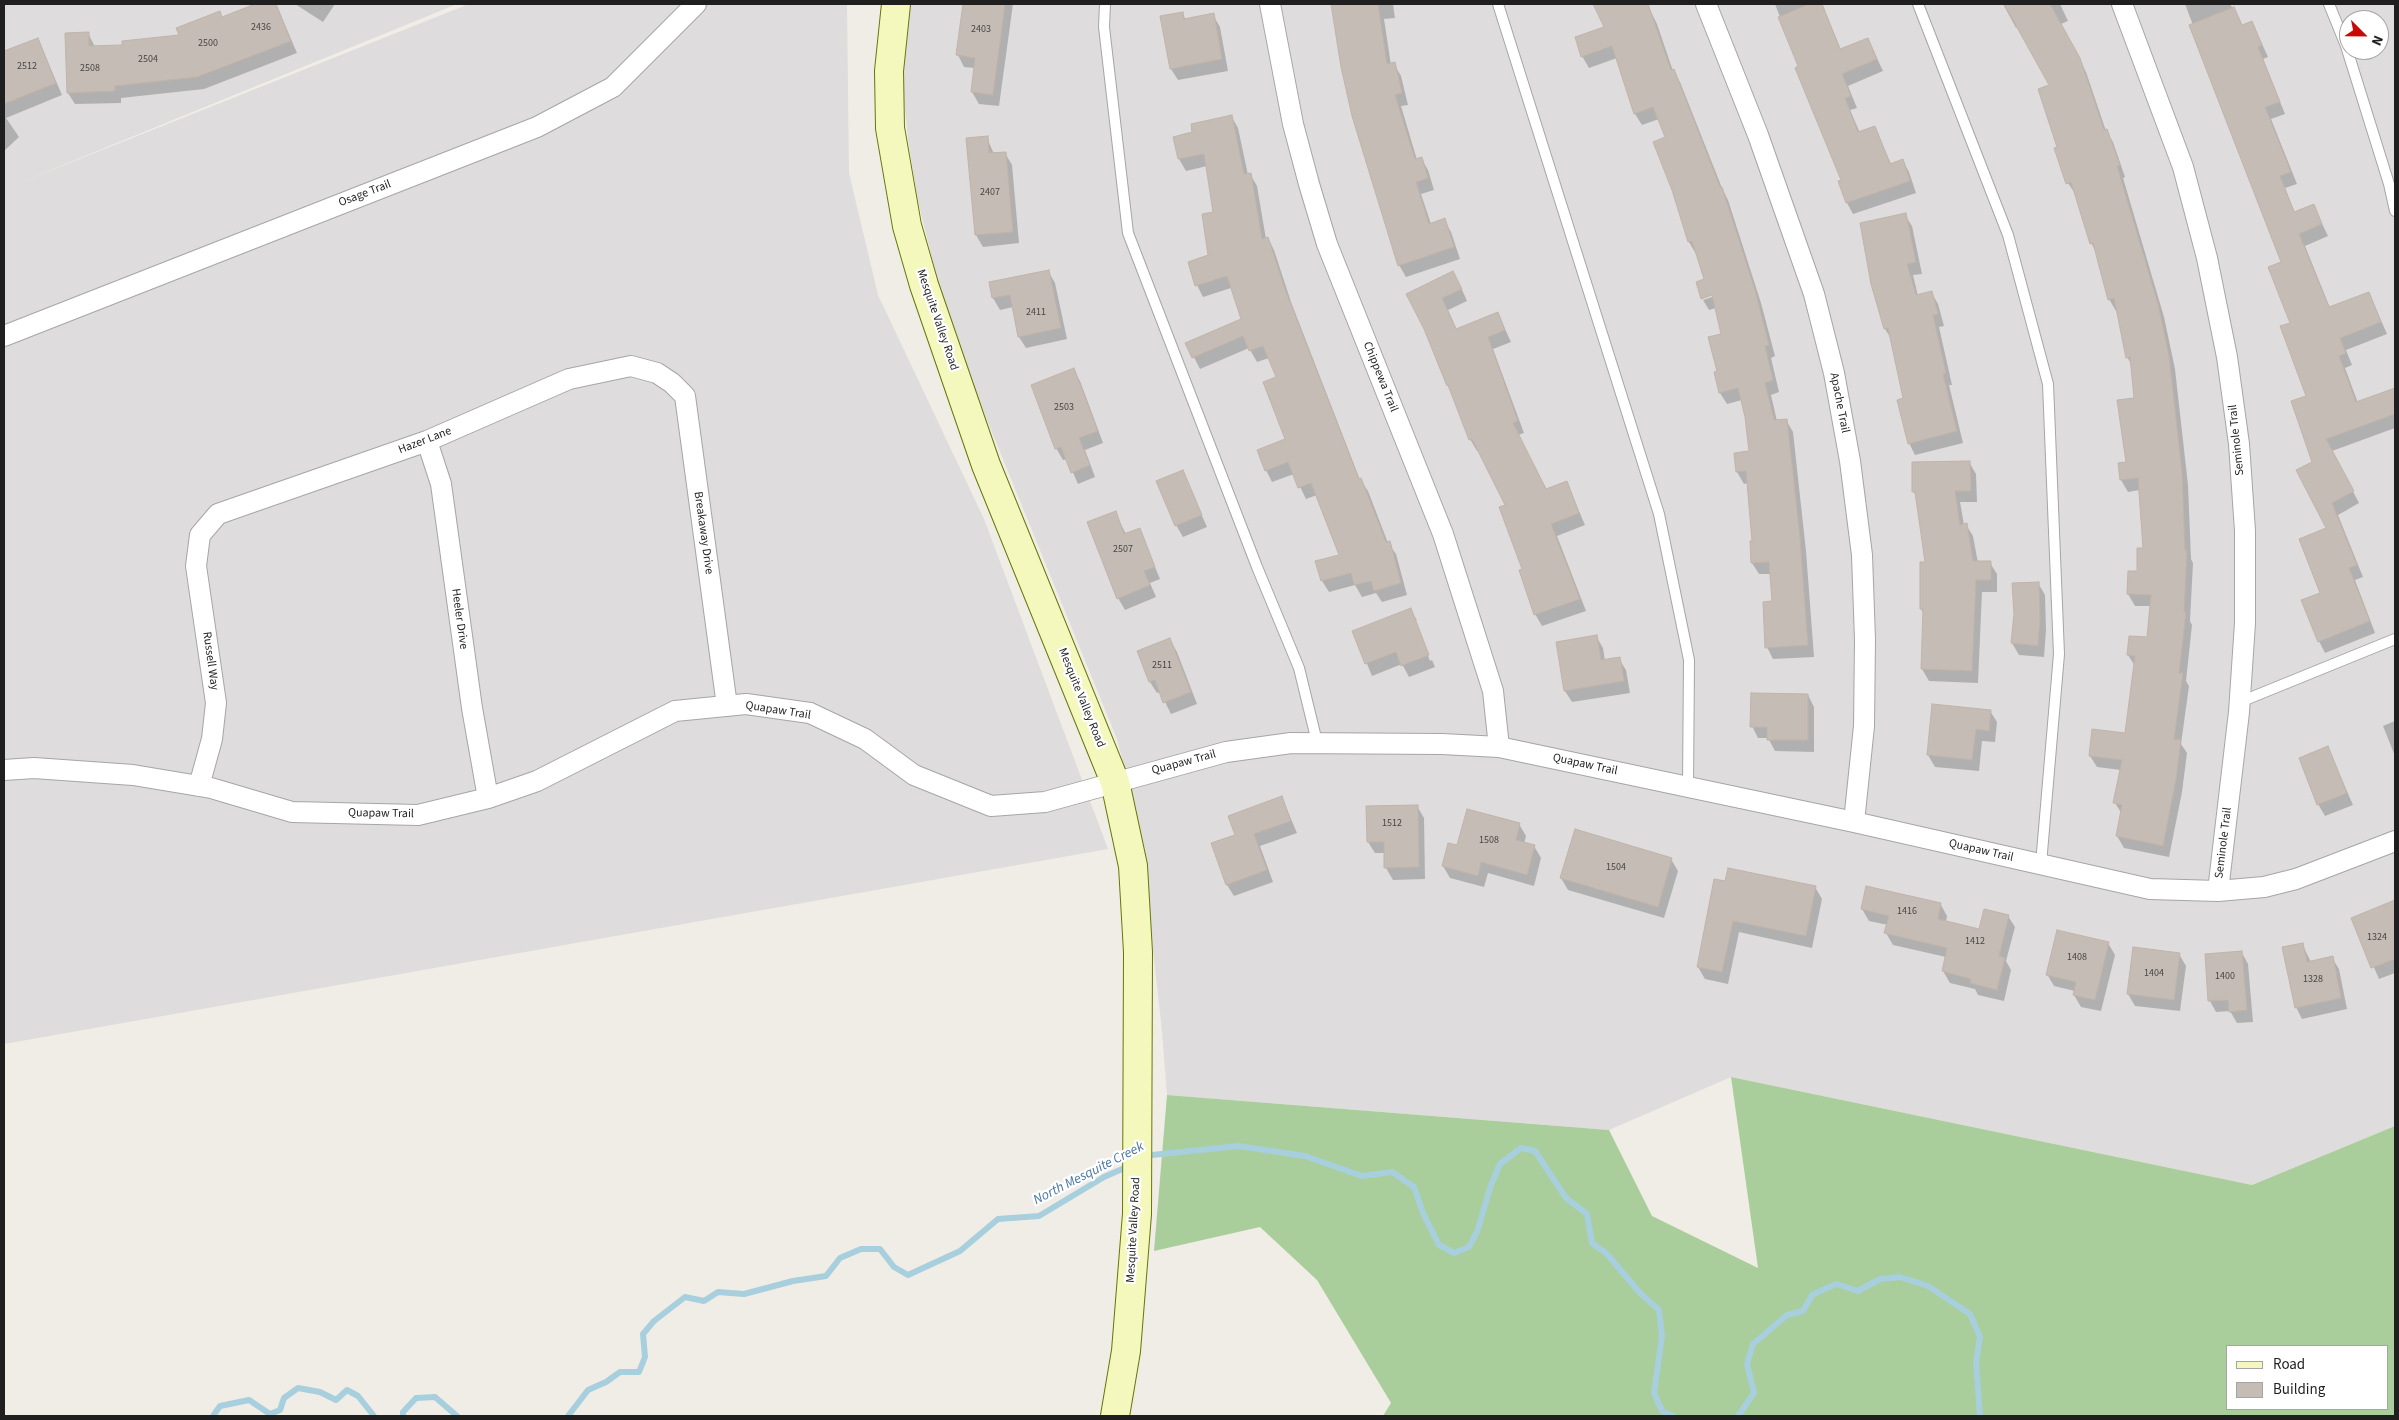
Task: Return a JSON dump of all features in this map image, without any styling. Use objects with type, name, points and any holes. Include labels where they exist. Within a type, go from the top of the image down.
[{"type":"street","name":"Osage Trail","points":[[4,336],[537,127],[613,87],[696,4]]},
{"type":"street","name":"Mesquite Valley Road","points":[[896,4],[888,71],[890,128],[907,226],[924,285],[986,465],[1116,782],[1133,876],[1138,952],[1137,1214],[1126,1352],[1115,1416]]},
{"type":"street","name":"Chippewa Trail","points":[[1270,4],[1293,124],[1311,193],[1327,244],[1443,534],[1493,691],[1499,747]]},
{"type":"street","name":"Apache Trail","points":[[1706,4],[1758,135],[1814,294],[1834,373],[1850,461],[1862,555],[1865,640],[1864,726],[1854,822]]},
{"type":"street","name":"Seminole Trail","points":[[2122,4],[2183,167],[2207,258],[2227,357],[2239,444],[2245,531],[2245,623],[2240,702],[2218,891]]},
{"type":"street","name":"Hazer Lane","points":[[200,535],[218,514],[427,441],[569,379],[631,366],[657,373]]},
{"type":"street","name":"Breakaway Drive","points":[[657,373],[672,383],[685,396],[727,706]]},
{"type":"street","name":"Heeler Drive","points":[[427,441],[441,484],[472,708],[488,798]]},
{"type":"street","name":"Russell Way","points":[[198,786],[212,739],[216,703],[196,566],[200,535]]},
{"type":"street","name":"Quapaw Trail","points":[[4,770],[34,768],[133,775],[198,786],[292,812],[418,815],[488,798],[537,781],[675,711],[746,704],[810,713],[864,739],[914,775],[991,806],[1045,802],[1226,752],[1291,743],[1442,744],[1499,747],[1854,822],[2150,889],[2218,891],[2264,887],[2296,879],[2395,840]]},
{"type":"lane","points":[[1105,4],[1104,26],[1128,233],[1257,567],[1299,668],[1316,742]]},
{"type":"lane","points":[[1498,4],[1658,514],[1689,660],[1688,787]]},
{"type":"lane","points":[[1918,4],[2008,235],[2048,384],[2059,654],[2041,864]]},
{"type":"lane","points":[[2329,4],[2346,46],[2389,184],[2395,210]]},
{"type":"lane","points":[[2240,702],[2395,639]]},
{"type":"shaded area","points":[[4,4],[457,4],[14,185],[469,4],[847,4],[849,173],[878,295],[984,519],[1108,849],[4,1044]]},
{"type":"shaded area","points":[[907,4],[2395,4],[2395,1126],[2252,1185],[1731,1077],[1609,1130],[1167,1095],[1162,1031],[1139,823],[1117,739],[974,388],[938,283],[917,197],[908,139],[902,79]]},
{"type":"green space","points":[[1731,1077],[2252,1185],[2395,1126],[2395,1416],[1383,1416],[1391,1403],[1317,1280],[1260,1227],[1154,1251],[1167,1095],[1609,1130],[1652,1216],[1758,1268]]},
{"type":"building","points":[[255,4],[276,4],[291,41],[197,77],[115,86],[115,91],[67,93],[65,33],[89,32],[89,46],[122,45],[122,41],[179,35],[176,28],[220,11],[222,17]]},
{"type":"building","points":[[963,4],[1005,4],[993,95],[971,92],[975,58],[956,55]]},
{"type":"building","points":[[1331,4],[1378,4],[1387,64],[1395,62],[1402,93],[1395,95],[1415,159],[1422,157],[1428,178],[1416,182],[1429,224],[1445,218],[1454,247],[1398,266],[1352,116],[1341,67]]},
{"type":"building","points":[[1593,4],[1648,4],[1671,70],[1674,69],[1720,187],[1722,187],[1755,290],[1769,345],[1765,346],[1773,380],[1765,383],[1774,420],[1787,419],[1800,538],[1808,645],[1765,648],[1763,602],[1772,601],[1769,562],[1751,563],[1750,541],[1752,541],[1746,471],[1736,472],[1734,453],[1749,451],[1745,417],[1738,388],[1719,393],[1714,372],[1717,371],[1708,337],[1721,334],[1712,295],[1701,299],[1696,282],[1704,279],[1692,241],[1688,242],[1672,190],[1653,142],[1665,137],[1653,107],[1634,114],[1612,46],[1581,57],[1575,37],[1604,27]]},
{"type":"building","points":[[1809,4],[1822,4],[1840,49],[1868,38],[1877,59],[1842,74],[1851,96],[1845,98],[1858,132],[1875,126],[1890,164],[1903,159],[1910,181],[1846,203],[1838,181],[1841,180],[1795,68],[1798,66],[1778,17]]},
{"type":"building","points":[[2004,4],[2050,4],[2080,58],[2104,130],[2107,129],[2120,165],[2117,166],[2158,304],[2169,356],[2182,472],[2185,550],[2187,550],[2184,612],[2186,612],[2179,673],[2183,673],[2174,739],[2181,740],[2176,779],[2163,846],[2116,836],[2122,805],[2113,803],[2122,760],[2089,756],[2092,729],[2125,733],[2135,656],[2127,655],[2129,636],[2147,637],[2151,595],[2127,594],[2128,571],[2137,571],[2137,548],[2143,548],[2138,478],[2120,480],[2118,463],[2126,462],[2117,400],[2134,398],[2130,357],[2126,358],[2114,298],[2108,300],[2093,243],[2090,244],[2071,182],[2066,184],[2054,148],[2057,147],[2038,89],[2049,85]]},
{"type":"building","points":[[2234,7],[2242,25],[2252,21],[2262,45],[2258,47],[2280,102],[2265,107],[2291,172],[2280,176],[2294,212],[2314,204],[2322,224],[2299,234],[2329,307],[2369,292],[2381,322],[2340,338],[2346,353],[2339,356],[2356,402],[2395,388],[2395,414],[2326,439],[2354,491],[2332,503],[2357,565],[2349,568],[2370,621],[2318,642],[2301,600],[2320,593],[2299,539],[2326,528],[2296,470],[2312,462],[2291,401],[2306,396],[2280,326],[2290,323],[2268,267],[2281,262],[2189,25]]},
{"type":"building","points":[[1183,12],[1184,19],[1214,13],[1222,59],[1170,69],[1160,16]]},
{"type":"building","points":[[38,38],[56,83],[4,104],[4,51]]},
{"type":"building","points":[[1232,115],[1244,174],[1251,173],[1262,239],[1268,237],[1285,289],[1359,479],[1361,478],[1386,542],[1390,541],[1401,583],[1374,591],[1371,581],[1354,585],[1351,573],[1321,581],[1315,561],[1339,555],[1311,483],[1298,488],[1288,462],[1265,471],[1257,450],[1285,439],[1263,382],[1276,377],[1263,346],[1249,351],[1243,336],[1192,358],[1185,343],[1241,319],[1227,276],[1195,286],[1188,262],[1208,255],[1202,214],[1213,212],[1204,154],[1178,159],[1173,137],[1192,132],[1191,124]]},
{"type":"building","points":[[988,136],[989,153],[1006,152],[1013,232],[975,235],[966,138]]},
{"type":"building","points":[[1906,213],[1916,262],[1907,264],[1916,295],[1932,291],[1938,314],[1933,315],[1946,373],[1943,374],[1957,431],[1908,444],[1897,400],[1903,398],[1888,328],[1884,329],[1871,284],[1860,223]]},
{"type":"building","points":[[1049,270],[1061,328],[1018,337],[1010,295],[992,298],[989,282]]},
{"type":"building","points":[[1453,271],[1462,289],[1442,298],[1456,329],[1498,312],[1505,330],[1488,337],[1518,421],[1513,423],[1546,489],[1567,481],[1579,513],[1551,524],[1580,599],[1534,615],[1519,570],[1522,569],[1499,507],[1505,505],[1472,439],[1469,440],[1424,329],[1406,294]]},
{"type":"building","points":[[1074,368],[1098,431],[1079,438],[1090,465],[1071,473],[1061,447],[1055,449],[1031,385]]},
{"type":"building","points":[[1970,461],[1971,491],[1955,491],[1960,525],[1967,523],[1973,561],[1991,561],[1991,580],[1976,580],[1972,671],[1921,669],[1923,609],[1920,609],[1920,562],[1925,562],[1915,492],[1912,492],[1912,462]]},
{"type":"building","points":[[1183,470],[1202,515],[1175,526],[1156,481]]},
{"type":"building","points":[[1116,511],[1124,534],[1140,528],[1155,567],[1144,571],[1150,585],[1117,599],[1087,522]]},
{"type":"building","points":[[2039,582],[2040,618],[2038,646],[2011,643],[2014,614],[2012,583]]},
{"type":"building","points":[[1411,608],[1429,655],[1401,666],[1396,652],[1365,664],[1352,631]]},
{"type":"building","points":[[1597,635],[1601,660],[1620,657],[1624,681],[1564,691],[1556,642]]},
{"type":"building","points":[[1170,638],[1191,692],[1163,703],[1155,680],[1149,682],[1137,651]]},
{"type":"building","points":[[1751,693],[1808,694],[1808,740],[1767,740],[1767,727],[1750,727]]},
{"type":"building","points":[[1932,704],[1991,710],[1989,731],[1976,729],[1972,760],[1927,755]]},
{"type":"building","points":[[2328,746],[2347,793],[2317,805],[2299,758]]},
{"type":"building","points":[[1282,796],[1291,821],[1254,834],[1267,870],[1226,885],[1211,843],[1235,835],[1228,816]]},
{"type":"building","points":[[1418,805],[1419,867],[1384,868],[1384,842],[1367,842],[1366,806]]},
{"type":"building","points":[[1467,809],[1520,823],[1516,840],[1535,845],[1527,875],[1481,862],[1478,876],[1442,866],[1448,843],[1457,845]]},
{"type":"building","points":[[1575,829],[1672,858],[1658,907],[1560,878]]},
{"type":"building","points":[[1728,868],[1816,886],[1806,936],[1733,921],[1722,972],[1697,967],[1714,879],[1725,881]]},
{"type":"building","points":[[1866,886],[1941,903],[1938,919],[1979,929],[1984,909],[2009,915],[1999,956],[2005,958],[1997,990],[1970,983],[1971,979],[1942,971],[1947,948],[1884,933],[1889,916],[1861,909]]},
{"type":"building","points":[[2395,900],[2395,959],[2371,968],[2351,918]]},
{"type":"building","points":[[2057,930],[2109,942],[2095,1000],[2073,995],[2076,982],[2046,975]]},
{"type":"building","points":[[2303,943],[2307,962],[2333,956],[2341,998],[2295,1008],[2282,947]]},
{"type":"building","points":[[2133,947],[2180,953],[2174,1000],[2127,994]]},
{"type":"building","points":[[2242,951],[2247,1010],[2229,1012],[2228,1000],[2208,1001],[2205,954]]},
{"type":"waterway","name":"North Mesquite Creek","points":[[1145,1158],[1152,1155],[1238,1146],[1305,1156],[1362,1176],[1392,1172],[1414,1187],[1423,1213],[1439,1245],[1454,1253],[1469,1247],[1477,1232],[1491,1185],[1500,1164],[1521,1148],[1535,1151],[1566,1198],[1587,1214],[1592,1243],[1607,1254],[1640,1293],[1659,1310],[1662,1336],[1654,1393],[1662,1411],[1673,1416]]},
{"type":"waterway","name":"North Mesquite Creek","points":[[568,1416],[588,1390],[606,1382],[620,1372],[639,1372],[645,1357],[643,1334],[654,1321],[685,1297],[704,1301],[718,1292],[744,1294],[793,1281],[826,1276],[840,1258],[861,1249],[880,1249],[894,1267],[908,1275],[960,1251],[998,1219],[1039,1216],[1104,1177],[1129,1166]]},
{"type":"waterway","name":"North Mesquite Creek","points":[[1738,1416],[1754,1393],[1747,1364],[1753,1344],[1787,1315],[1803,1311],[1812,1295],[1836,1284],[1858,1291],[1880,1279],[1900,1277],[1928,1286],[1970,1314],[1980,1337],[1976,1362],[1980,1416]]},
{"type":"waterway","name":"North Mesquite Creek","points":[[213,1416],[220,1406],[249,1400],[270,1414],[280,1410],[284,1398],[298,1388],[320,1392],[336,1400],[347,1390],[358,1396],[374,1416]]},
{"type":"waterway","name":"North Mesquite Creek","points":[[403,1416],[403,1412],[416,1398],[435,1397],[457,1416]]}]
